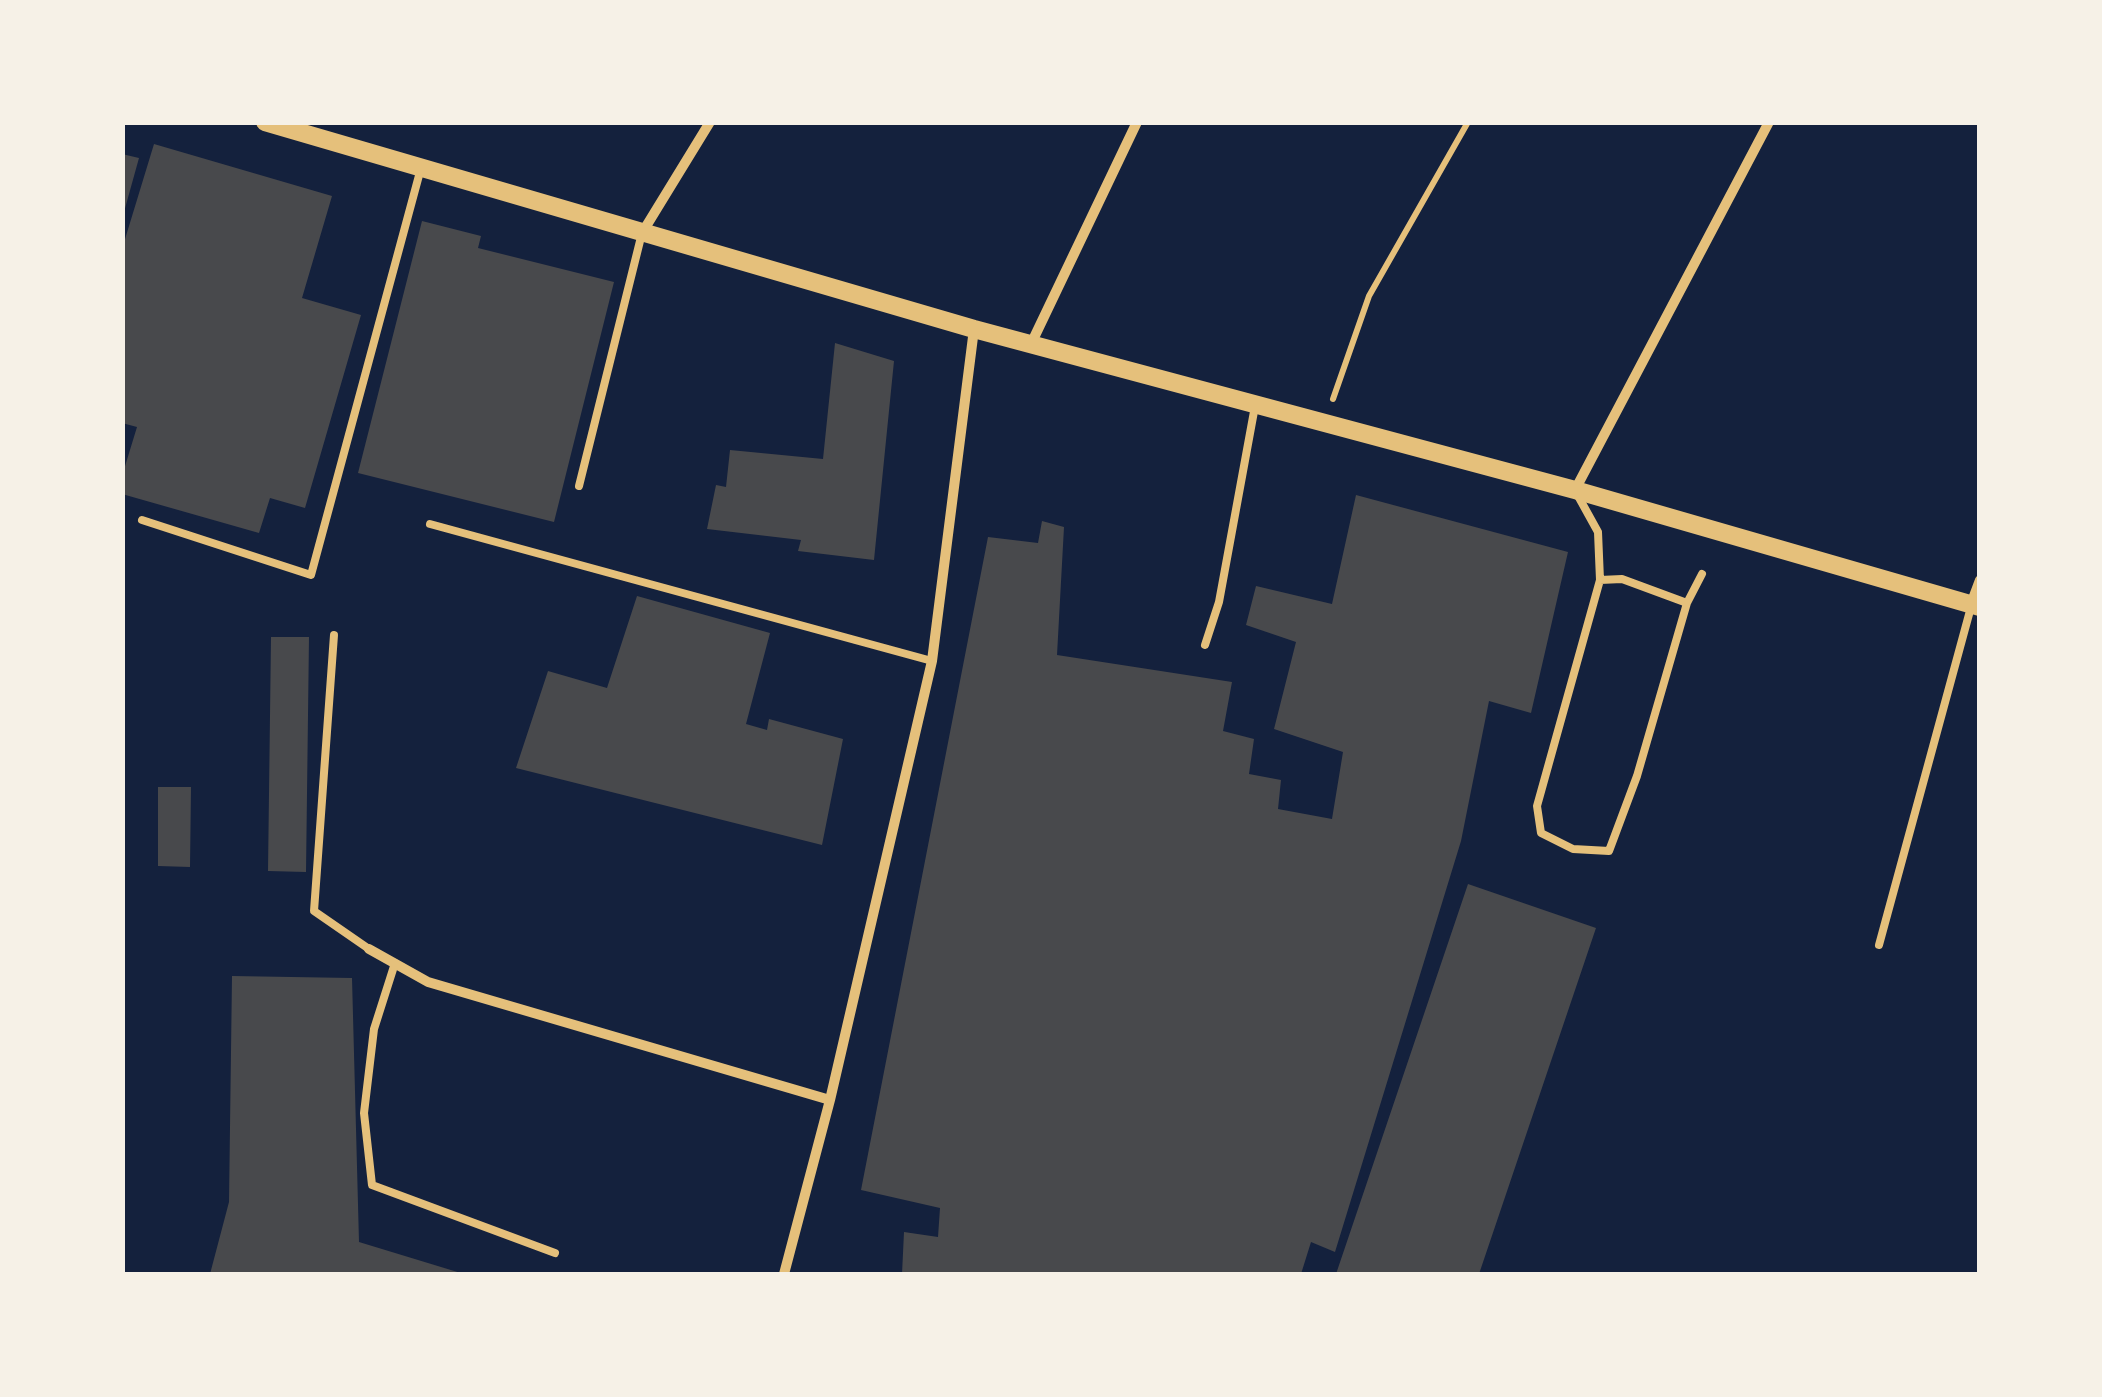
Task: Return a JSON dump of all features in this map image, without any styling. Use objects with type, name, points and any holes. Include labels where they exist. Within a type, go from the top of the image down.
[{"type":"street","points":[[642,233],[710,122]]},
{"type":"street","points":[[1031,344],[1137,122]]},
{"type":"street","points":[[1574,490],[1768,122]]},
{"type":"street","points":[[272,123],[974,329],[1574,490],[1976,606],[1980,580]]},
{"type":"street","points":[[784,1274],[830,1100],[932,661],[974,329]]},
{"type":"street","points":[[369,949],[428,982],[830,1100]]},
{"type":"lane","points":[[142,520],[311,575],[421,168]]},
{"type":"lane","points":[[578,486],[642,233]]},
{"type":"lane","points":[[1204,644],[1219,602],[1256,406]]},
{"type":"lane","points":[[1574,490],[1598,532],[1600,580],[1537,806],[1541,833],[1573,849],[1610,851],[1637,776],[1687,603],[1702,574]]},
{"type":"lane","points":[[430,524],[932,661]]},
{"type":"lane","points":[[1600,580],[1622,579],[1687,603]]},
{"type":"lane","points":[[1879,945],[1976,606]]},
{"type":"lane","points":[[334,636],[314,910],[369,949]]},
{"type":"lane","points":[[396,963],[374,1029],[364,1114],[372,1184],[555,1253]]},
{"type":"path","points":[[1324,424],[1369,296],[1468,122]]},
{"type":"building","points":[[154,144],[332,196],[302,298],[361,315],[305,508],[270,498],[259,533],[122,494],[122,476],[137,427],[122,423],[122,249]]},
{"type":"building","points":[[122,154],[139,158],[124,212],[122,212]]},
{"type":"building","points":[[422,221],[481,236],[478,248],[614,282],[554,522],[358,473]]},
{"type":"building","points":[[835,343],[894,361],[874,560],[798,551],[801,540],[707,529],[716,485],[726,487],[730,450],[823,459]]},
{"type":"building","points":[[1356,495],[1568,552],[1531,713],[1489,701],[1461,841],[1335,1252],[1311,1242],[1301,1274],[902,1274],[904,1232],[938,1237],[940,1208],[861,1190],[988,537],[1038,543],[1042,521],[1064,527],[1057,655],[1232,682],[1223,731],[1254,739],[1249,774],[1281,780],[1278,809],[1332,819],[1343,752],[1274,729],[1296,642],[1246,625],[1256,586],[1332,604]]},
{"type":"building","points":[[637,596],[770,633],[746,724],[767,730],[769,719],[843,739],[822,845],[516,768],[548,671],[607,688]]},
{"type":"building","points":[[271,637],[309,637],[306,872],[268,871]]},
{"type":"building","points":[[158,787],[191,787],[190,867],[158,866]]},
{"type":"building","points":[[1468,884],[1596,928],[1479,1274],[1336,1274]]},
{"type":"building","points":[[232,976],[352,978],[359,1242],[464,1274],[210,1274],[229,1202]]}]
